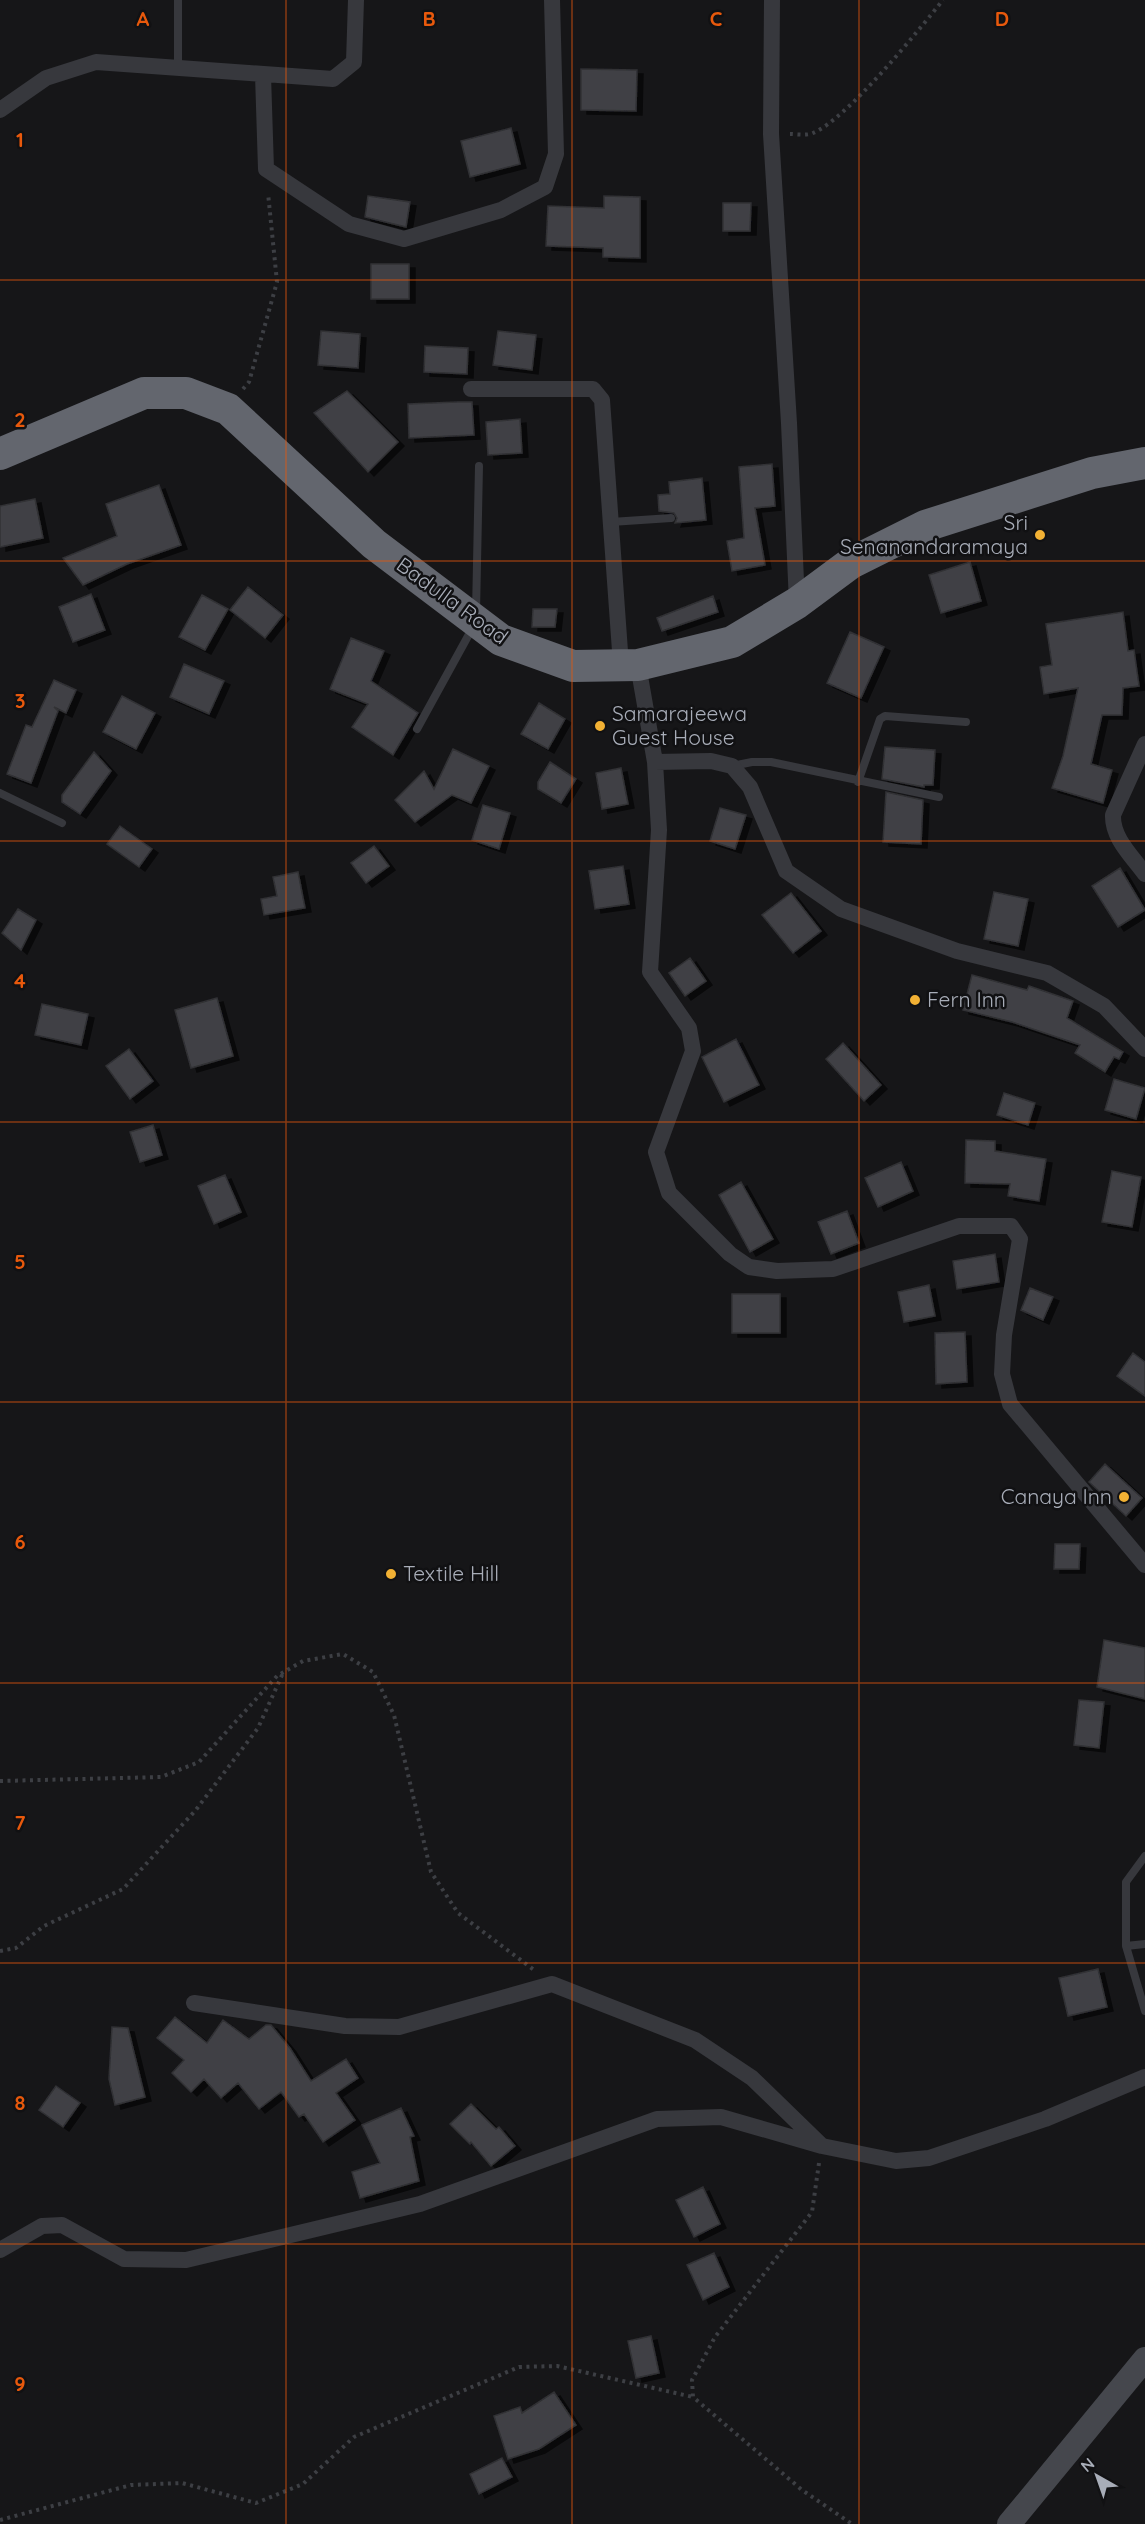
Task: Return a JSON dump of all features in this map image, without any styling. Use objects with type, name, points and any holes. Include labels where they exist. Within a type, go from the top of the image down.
[{"type":"highway","name":"Badulla Road","points":[[0,454],[144,393],[186,393],[228,409],[374,544],[501,640],[573,666],[629,665],[732,642],[797,603],[852,563],[925,526],[1092,473],[1145,463]]},
{"type":"street","points":[[0,110],[46,78],[96,62],[178,66],[263,75],[333,79],[354,62],[356,0]]},
{"type":"street","points":[[263,75],[266,169],[349,224],[404,239],[501,210],[545,187],[556,154],[552,0]]},
{"type":"street","points":[[772,0],[771,134],[789,423],[797,603]]},
{"type":"street","points":[[471,389],[593,389],[602,400],[610,522],[629,665],[655,762],[659,830],[650,972],[689,1028],[693,1052],[656,1152],[669,1193],[730,1254],[749,1267],[777,1270],[833,1269],[958,1226],[1011,1226],[1020,1239],[1004,1335],[1002,1374],[1010,1404],[1145,1565]]},
{"type":"street","points":[[1145,744],[1113,815],[1116,836],[1145,874]]},
{"type":"street","points":[[655,762],[711,760],[732,766],[750,787],[786,871],[841,909],[957,951],[1047,973],[1104,1006],[1145,1049]]},
{"type":"street","points":[[194,2002],[345,2026],[399,2028],[552,1984],[695,2040],[752,2078],[822,2146]]},
{"type":"street","points":[[0,2250],[42,2226],[62,2225],[124,2259],[186,2260],[420,2205],[657,2119],[721,2117],[822,2146],[896,2161],[929,2158],[1045,2119],[1145,2077]]},
{"type":"street","points":[[1009,2524],[1145,2359]]},
{"type":"lane","points":[[178,0],[178,66]]},
{"type":"lane","points":[[417,729],[476,621],[479,466]]},
{"type":"lane","points":[[610,522],[671,518]]},
{"type":"lane","points":[[858,782],[880,718],[885,716],[966,722]]},
{"type":"lane","points":[[732,766],[752,762],[771,762],[858,782],[939,797]]},
{"type":"lane","points":[[0,793],[62,823]]},
{"type":"lane","points":[[1145,1856],[1126,1882],[1126,1946],[1145,2011]]},
{"type":"lane","points":[[1126,1946],[1145,1944]]},
{"type":"path","points":[[771,134],[812,134],[843,111],[912,38],[943,0]]},
{"type":"path","points":[[228,409],[249,382],[277,282],[266,169]]},
{"type":"path","points":[[0,1781],[161,1777],[199,1762],[277,1676],[303,1661],[342,1654],[373,1672],[394,1715],[431,1872],[458,1913],[552,1984]]},
{"type":"path","points":[[0,1951],[16,1948],[44,1926],[123,1888],[195,1810],[258,1728],[284,1672]]},
{"type":"path","points":[[693,2397],[692,2380],[715,2337],[812,2212],[822,2146]]},
{"type":"path","points":[[0,2520],[131,2485],[182,2483],[256,2503],[303,2484],[354,2437],[519,2367],[557,2366],[693,2397],[802,2490],[852,2524]]},
{"type":"building","points":[[581,69],[637,70],[636,111],[581,110]]},
{"type":"building","points":[[511,128],[520,164],[470,177],[461,141]]},
{"type":"building","points":[[368,196],[410,202],[406,227],[365,217]]},
{"type":"building","points":[[604,196],[640,197],[640,258],[603,257],[603,248],[546,246],[548,206],[604,208]]},
{"type":"building","points":[[723,203],[751,203],[750,231],[723,231]]},
{"type":"building","points":[[371,264],[409,264],[409,299],[371,299]]},
{"type":"building","points":[[321,331],[360,334],[358,368],[318,365]]},
{"type":"building","points":[[498,331],[536,335],[532,370],[493,365]]},
{"type":"building","points":[[425,346],[468,348],[467,374],[424,372]]},
{"type":"building","points":[[347,391],[398,442],[368,472],[314,413]]},
{"type":"building","points":[[472,402],[474,435],[409,438],[408,404]]},
{"type":"building","points":[[520,419],[522,453],[488,455],[486,422]]},
{"type":"building","points":[[772,464],[775,506],[755,508],[765,565],[732,571],[727,541],[744,538],[739,467]]},
{"type":"building","points":[[702,478],[706,520],[675,523],[677,518],[674,513],[659,511],[658,495],[670,494],[669,482]]},
{"type":"building","points":[[159,485],[181,545],[127,564],[83,585],[63,558],[117,536],[106,504]]},
{"type":"building","points":[[35,499],[43,538],[0,547],[0,506]]},
{"type":"building","points":[[970,562],[981,601],[941,613],[929,575]]},
{"type":"building","points":[[248,587],[283,615],[265,638],[230,610]]},
{"type":"building","points":[[91,594],[105,630],[73,642],[59,607]]},
{"type":"building","points":[[202,595],[228,609],[205,650],[179,637]]},
{"type":"building","points":[[713,596],[718,612],[662,631],[657,618]]},
{"type":"building","points":[[533,609],[557,609],[555,627],[532,627]]},
{"type":"building","points":[[1123,612],[1128,651],[1134,650],[1139,686],[1123,688],[1122,715],[1102,715],[1091,764],[1112,770],[1103,803],[1052,788],[1063,756],[1078,688],[1044,694],[1040,667],[1052,665],[1046,624]]},
{"type":"building","points":[[850,632],[884,647],[861,698],[827,683]]},
{"type":"building","points":[[351,638],[384,651],[371,681],[418,713],[393,755],[352,727],[368,704],[330,689]]},
{"type":"building","points":[[184,664],[224,681],[209,714],[170,697]]},
{"type":"building","points":[[54,680],[76,690],[66,713],[54,707],[58,711],[31,783],[7,774],[26,725],[32,727]]},
{"type":"building","points":[[122,696],[155,713],[136,749],[103,732]]},
{"type":"building","points":[[539,703],[565,719],[548,749],[521,734]]},
{"type":"building","points":[[885,747],[935,750],[933,785],[924,785],[924,787],[882,779]]},
{"type":"building","points":[[453,749],[489,766],[471,803],[452,795],[415,822],[395,800],[424,771],[434,789]]},
{"type":"building","points":[[94,752],[111,771],[80,814],[62,802],[62,795]]},
{"type":"building","points":[[550,762],[576,779],[561,803],[538,789],[538,782]]},
{"type":"building","points":[[621,768],[628,804],[602,809],[596,773]]},
{"type":"building","points":[[886,792],[923,800],[921,844],[883,842]]},
{"type":"building","points":[[483,805],[510,813],[499,849],[472,840]]},
{"type":"building","points":[[720,808],[746,815],[735,849],[710,841]]},
{"type":"building","points":[[120,826],[152,849],[139,867],[107,844]]},
{"type":"building","points":[[374,846],[389,866],[366,883],[351,863]]},
{"type":"building","points":[[623,866],[629,904],[595,909],[589,871]]},
{"type":"building","points":[[1120,868],[1145,910],[1118,927],[1092,886]]},
{"type":"building","points":[[298,872],[305,908],[264,915],[261,899],[277,896],[273,877]]},
{"type":"building","points":[[994,892],[1028,899],[1018,946],[984,939]]},
{"type":"building","points":[[791,893],[821,931],[793,953],[762,915]]},
{"type":"building","points":[[18,909],[36,920],[21,950],[2,933]]},
{"type":"building","points":[[690,958],[706,981],[685,996],[669,973]]},
{"type":"building","points":[[972,975],[1027,990],[1029,986],[1073,1001],[1067,1018],[1123,1052],[1119,1059],[1114,1057],[1105,1072],[1075,1053],[1080,1045],[1012,1022],[963,1010]]},
{"type":"building","points":[[217,998],[233,1056],[191,1068],[175,1010]]},
{"type":"building","points":[[42,1004],[88,1014],[81,1045],[35,1035]]},
{"type":"building","points":[[736,1039],[759,1085],[724,1102],[702,1057]]},
{"type":"building","points":[[843,1043],[881,1085],[864,1101],[826,1059]]},
{"type":"building","points":[[129,1049],[153,1081],[130,1099],[106,1066]]},
{"type":"building","points":[[1114,1079],[1145,1088],[1136,1119],[1105,1110]]},
{"type":"building","points":[[1004,1093],[1035,1103],[1028,1125],[997,1115]]},
{"type":"building","points":[[153,1125],[162,1155],[140,1162],[130,1132]]},
{"type":"building","points":[[966,1140],[995,1141],[995,1151],[1046,1159],[1039,1201],[1008,1196],[1010,1184],[965,1183]]},
{"type":"building","points":[[901,1162],[913,1191],[878,1207],[865,1178]]},
{"type":"building","points":[[1112,1171],[1141,1177],[1132,1227],[1102,1222]]},
{"type":"building","points":[[225,1175],[241,1212],[214,1224],[198,1186]]},
{"type":"building","points":[[741,1182],[773,1239],[750,1252],[719,1195]]},
{"type":"building","points":[[847,1211],[859,1243],[831,1254],[818,1222]]},
{"type":"building","points":[[995,1254],[999,1282],[957,1289],[953,1261]]},
{"type":"building","points":[[929,1285],[935,1316],[904,1322],[898,1292]]},
{"type":"building","points":[[1030,1288],[1053,1297],[1043,1320],[1021,1310]]},
{"type":"building","points":[[732,1294],[780,1294],[780,1333],[732,1333]]},
{"type":"building","points":[[965,1332],[967,1382],[936,1384],[935,1333]]},
{"type":"building","points":[[1133,1353],[1145,1362],[1145,1396],[1117,1376]]},
{"type":"building","points":[[1105,1464],[1142,1498],[1126,1516],[1089,1482]]},
{"type":"building","points":[[1055,1544],[1080,1544],[1079,1569],[1054,1569]]},
{"type":"building","points":[[1104,1640],[1145,1648],[1145,1699],[1097,1687]]},
{"type":"building","points":[[1079,1700],[1104,1702],[1099,1748],[1074,1745]]},
{"type":"building","points":[[1098,1969],[1107,2007],[1068,2016],[1059,1978]]},
{"type":"building","points":[[175,2017],[207,2043],[223,2020],[249,2039],[266,2025],[271,2025],[290,2048],[311,2081],[346,2059],[358,2078],[336,2093],[355,2120],[323,2142],[304,2114],[299,2117],[281,2092],[259,2109],[238,2083],[221,2098],[204,2079],[191,2092],[172,2073],[184,2060],[157,2038]]},
{"type":"building","points":[[112,2027],[128,2028],[145,2097],[115,2105],[109,2079]]},
{"type":"building","points":[[56,2086],[80,2103],[63,2127],[39,2110]]},
{"type":"building","points":[[471,2104],[496,2129],[499,2127],[515,2146],[491,2166],[471,2142],[470,2144],[450,2124]]},
{"type":"building","points":[[401,2108],[414,2136],[410,2137],[419,2181],[360,2198],[352,2172],[380,2163],[362,2125]]},
{"type":"building","points":[[703,2187],[720,2224],[694,2237],[676,2200]]},
{"type":"building","points":[[714,2253],[729,2287],[703,2300],[687,2265]]},
{"type":"building","points":[[651,2336],[659,2373],[636,2378],[628,2341]]},
{"type":"building","points":[[554,2392],[576,2425],[539,2449],[508,2459],[494,2416],[520,2407],[522,2413]]},
{"type":"building","points":[[502,2458],[512,2477],[479,2494],[470,2474]]},
{"type":"place","name":"Sri Senanandaramaya","points":[[1040,535]]},
{"type":"place","name":"Samarajeewa Guest House","points":[[600,726]]},
{"type":"place","name":"Fern Inn","points":[[915,1000]]},
{"type":"place","name":"Canaya Inn","points":[[1124,1497]]},
{"type":"place","name":"Textile Hill","points":[[391,1574]]}]
